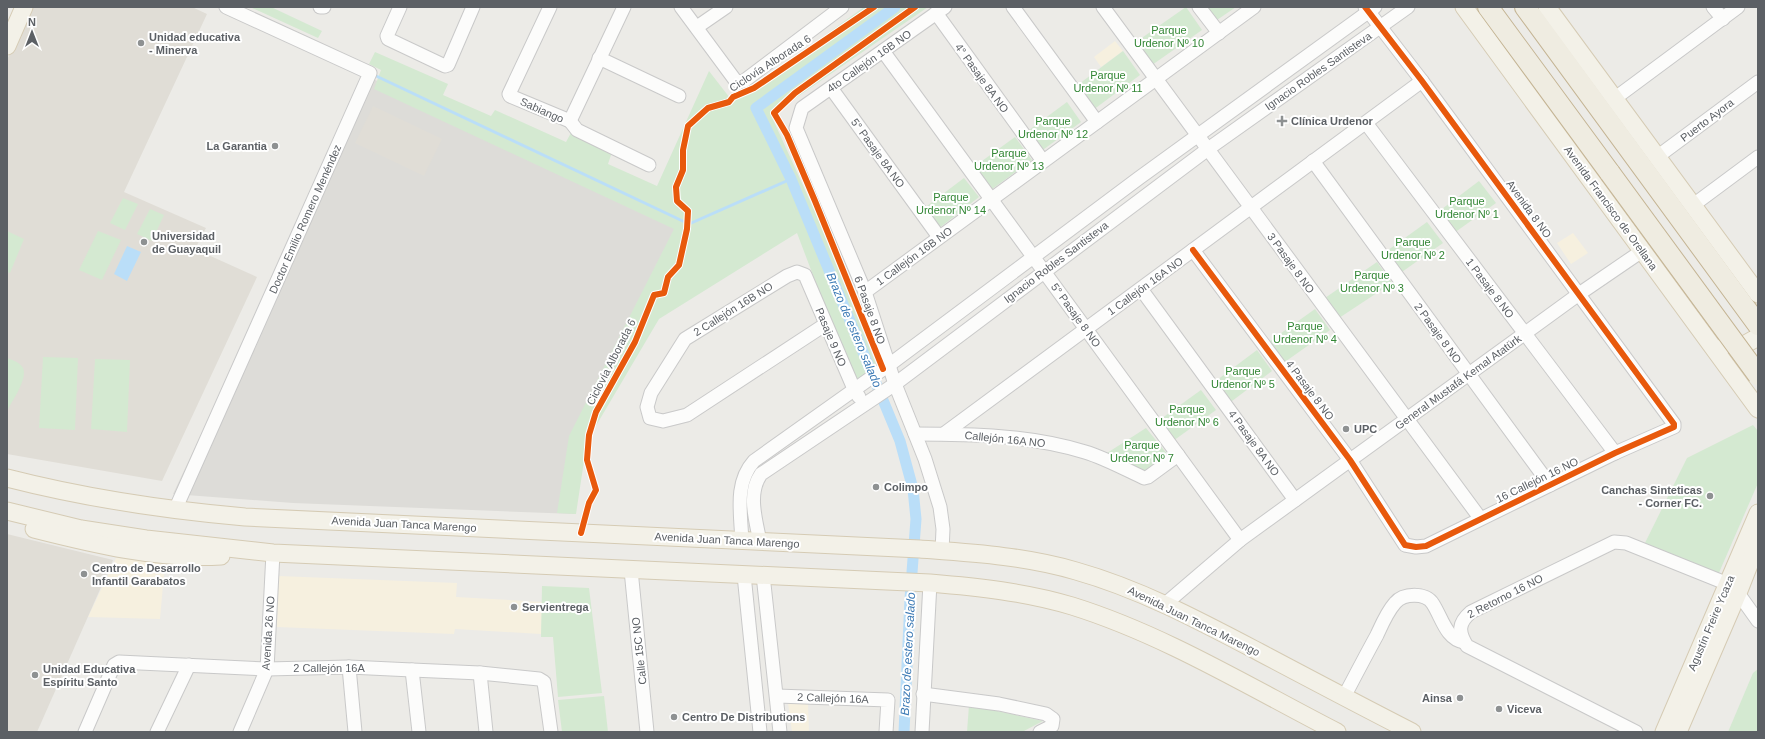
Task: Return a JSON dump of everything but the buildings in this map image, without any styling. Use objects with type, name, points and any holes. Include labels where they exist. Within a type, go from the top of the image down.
[{"type":"highway","name":"Avenida Francisco de Orellana","points":[[1488,7],[1758,375]]},
{"type":"highway","points":[[1524,7],[1758,325]]},
{"type":"main road","points":[[7,17],[12,7]]},
{"type":"main road","points":[[7,46],[24,7]]},
{"type":"main road","name":"Avenida Francisco de Orellana","points":[[1464,7],[1758,409]]},
{"type":"main road","points":[[1547,7],[1758,294]]},
{"type":"main road","points":[[1699,327],[1714,339],[1732,346],[1747,344],[1758,337]]},
{"type":"main road","name":"Avenida Juan Tanca Marengo","points":[[9,478],[87,496],[175,510],[245,517],[742,542],[900,548],[1001,555],[1076,571],[1138,592],[1224,633],[1412,732]]},
{"type":"main road","points":[[7,511],[81,529],[146,539],[273,552],[926,583],[974,587],[1027,595],[1072,606],[1126,626],[1174,648],[1337,732]]},
{"type":"main road","name":"Agustín Freire Ycaza","points":[[1678,732],[1733,589],[1758,513]]},
{"type":"main road","points":[[7,522],[79,541],[196,558],[273,552]]},
{"type":"main road","name":"Agustín Freire Ycaza","points":[[1664,732],[1733,589],[1758,542]]},
{"type":"street","name":"Doctor Emilio Romero Menéndez","points":[[175,510],[370,73],[226,7]]},
{"type":"street","points":[[400,7],[387,36],[388,39],[445,66],[448,65],[473,7]]},
{"type":"street","name":"Sabiango","points":[[550,7],[509,94],[510,96],[570,121],[624,7]]},
{"type":"street","points":[[681,7],[735,80],[740,82],[744,81],[842,7]]},
{"type":"street","points":[[697,28],[726,7]]},
{"type":"street","points":[[1013,7],[1097,122]]},
{"type":"street","name":"3 Pasaje 8 NO","points":[[1103,7],[1480,518]]},
{"type":"street","points":[[1199,7],[1219,33]]},
{"type":"street","name":"1 Callejón 16B NO","points":[[865,292],[1254,7]]},
{"type":"street","name":"Ignacio Robles Santisteva","points":[[760,542],[753,498],[755,486],[761,474],[892,386],[1208,149],[1408,7]]},
{"type":"street","points":[[1713,7],[1722,19]]},
{"type":"street","points":[[1614,99],[1738,7]]},
{"type":"street","name":"Ignacio Robles Santisteva","points":[[742,542],[742,480],[749,467],[761,456],[885,368],[1139,178],[1198,137],[1369,9]]},
{"type":"street","name":"Avenida 8 NO","points":[[1369,9],[1380,27],[1422,81],[1674,424]]},
{"type":"street","name":"4to Callejón 16B NO","points":[[798,118],[802,108],[940,10]]},
{"type":"street","name":"4° Pasaje 8A NO","points":[[940,10],[1043,162]]},
{"type":"street","name":"5° Pasaje 8 NO","points":[[883,51],[1240,540]]},
{"type":"street","points":[[599,58],[679,96]]},
{"type":"street","name":"1 Callejón 16A NO","points":[[945,433],[1422,81]]},
{"type":"street","name":"Puerto Ayora","points":[[1657,157],[1758,82]]},
{"type":"street","name":"5° Pasaje 8A NO","points":[[831,88],[939,237]]},
{"type":"street","name":"6 Pasaje 8 NO","points":[[798,118],[796,128],[865,292],[885,368],[925,459],[940,507],[944,529],[942,551]]},
{"type":"street","points":[[570,121],[577,130],[649,165]]},
{"type":"street","name":"1 Pasaje 8 NO","points":[[1366,123],[1615,453]]},
{"type":"street","points":[[1692,206],[1758,157]]},
{"type":"street","name":"2 Pasaje 8 NO","points":[[1313,162],[1550,485]]},
{"type":"street","name":"4 Pasaje 8 NO","points":[[1193,250],[1350,460],[1405,545]]},
{"type":"street","name":"General Mustafá Kemal Atatürk","points":[[1164,605],[1240,540],[1579,294],[1642,251]]},
{"type":"street","name":"Pasaje 9 NO","points":[[797,272],[805,275],[856,388],[866,403]]},
{"type":"street","name":"2 Callejón 16B NO","points":[[797,272],[786,276],[684,339],[651,393],[647,407],[650,418],[663,421],[687,415],[826,324]]},
{"type":"street","name":"4 Pasaje 8A NO","points":[[1141,289],[1296,500]]},
{"type":"street","name":"16 Callejón 16 NO","points":[[1405,545],[1416,547],[1426,546],[1480,518],[1615,453],[1670,429],[1674,427],[1674,424]]},
{"type":"street","name":"Callejón 16A NO","points":[[915,434],[945,433],[1038,441],[1086,452],[1144,478],[1148,477],[1178,455]]},
{"type":"street","name":"2 Retorno 16 NO","points":[[1464,642],[1461,636],[1460,625],[1463,618],[1471,612],[1614,542],[1626,543],[1733,589]]},
{"type":"street","name":"Avenida 26 NO","points":[[240,732],[267,669],[273,552]]},
{"type":"street","name":"Calle 15C NO","points":[[631,570],[647,732]]},
{"type":"street","points":[[744,575],[760,732]]},
{"type":"street","points":[[763,575],[780,732]]},
{"type":"street","points":[[922,732],[926,583]]},
{"type":"street","points":[[1733,589],[1758,621]]},
{"type":"street","points":[[1344,697],[1396,601],[1408,596],[1418,595],[1432,602],[1450,636],[1456,641],[1464,642],[1467,646],[1636,732]]},
{"type":"street","name":"2 Callejón 16A","points":[[85,732],[114,665],[119,662],[267,669],[349,667],[480,673],[539,679],[544,682],[550,732]]},
{"type":"street","points":[[157,732],[189,665]]},
{"type":"street","points":[[349,667],[355,732]]},
{"type":"street","points":[[412,670],[419,732]]},
{"type":"street","points":[[480,673],[486,732]]},
{"type":"street","points":[[923,694],[999,704],[1046,714],[1053,719],[1052,726],[1040,732]]},
{"type":"street","name":"2 Callejón 16A","points":[[777,696],[888,700],[886,732]]},
{"type":"shaded area","name":"Universidad de Guayaquil","points":[[30,7],[192,7],[207,14],[124,192],[206,228],[195,249],[257,277],[162,481],[7,454],[7,60]]},
{"type":"shaded area","points":[[1115,41],[1123,51],[1101,67],[1094,57]]},
{"type":"shaded area","points":[[369,77],[677,225],[584,435],[575,514],[293,503],[173,494]]},
{"type":"shaded area","points":[[373,106],[442,139],[424,176],[355,143]]},
{"type":"shaded area","points":[[1573,233],[1588,253],[1571,264],[1557,243]]},
{"type":"shaded area","name":"Unidad Educativa Espíritu Santo","points":[[7,534],[113,560],[37,732],[7,732]]},
{"type":"shaded area","points":[[116,558],[162,563],[164,574],[160,619],[88,617]]},
{"type":"shaded area","points":[[278,576],[457,583],[456,597],[543,602],[541,634],[455,629],[454,634],[277,627]]},
{"type":"shaded area","points":[[788,703],[808,704],[809,732],[792,732]]},
{"type":"green space","points":[[250,7],[271,7],[322,31],[318,38]]},
{"type":"green space","points":[[864,7],[928,7],[771,115],[815,212],[878,369],[854,383],[797,233],[659,319],[587,441],[576,514],[557,513],[569,436],[674,229],[374,89],[381,70],[369,64],[375,52],[448,84],[443,95],[491,116],[495,110],[566,142],[572,131],[613,149],[608,164],[657,186],[709,71],[733,102]]},
{"type":"green space","name":"Parque Urdenor Nº 10","points":[[1186,7],[1202,30],[1152,65],[1136,42]]},
{"type":"green space","points":[[1204,7],[1236,7],[1214,22]]},
{"type":"green space","name":"Parque Urdenor Nº 11","points":[[1123,51],[1140,75],[1093,110],[1075,87]]},
{"type":"green space","name":"Parque Urdenor Nº 12","points":[[1067,102],[1081,122],[1040,152],[1025,133]]},
{"type":"green space","name":"Parque Urdenor Nº 13","points":[[1015,137],[1032,160],[988,192],[971,169]]},
{"type":"green space","name":"Parque Urdenor Nº 14","points":[[964,178],[979,197],[938,229],[923,209]]},
{"type":"green space","name":"Parque Urdenor Nº 1","points":[[1479,181],[1496,203],[1454,233],[1438,212]]},
{"type":"green space","points":[[123,198],[138,204],[125,230],[110,223]]},
{"type":"green space","points":[[150,209],[164,215],[152,241],[137,234]]},
{"type":"green space","name":"Parque Urdenor Nº 2","points":[[1427,222],[1443,243],[1399,274],[1384,253]]},
{"type":"green space","points":[[7,231],[24,239],[10,273],[7,272]]},
{"type":"green space","points":[[98,231],[121,240],[102,280],[79,270]]},
{"type":"green space","name":"Parque Urdenor Nº 3","points":[[1377,262],[1392,283],[1339,318],[1325,298]]},
{"type":"green space","name":"Parque Urdenor Nº 4","points":[[1315,309],[1330,330],[1282,364],[1267,343]]},
{"type":"green space","name":"Parque Urdenor Nº 5","points":[[1257,350],[1272,371],[1228,404],[1213,383]]},
{"type":"green space","points":[[43,357],[78,358],[75,430],[39,428]]},
{"type":"green space","points":[[7,358],[20,364],[24,373],[16,396],[7,411]]},
{"type":"green space","points":[[95,359],[130,360],[127,432],[91,429]]},
{"type":"green space","name":"Parque Urdenor Nº 6","points":[[1201,390],[1216,410],[1173,441],[1158,421]]},
{"type":"green space","name":"Canchas Sinteticas - Corner FC.","points":[[1753,425],[1758,431],[1758,483],[1718,575],[1644,545],[1687,458]]},
{"type":"green space","name":"Parque Urdenor Nº 7","points":[[1146,428],[1168,455],[1143,472],[1104,455]]},
{"type":"green space","points":[[542,586],[589,588],[602,693],[558,697],[553,637],[541,637]]},
{"type":"green space","points":[[1758,669],[1758,732],[1728,732],[1753,673]]},
{"type":"green space","points":[[604,696],[608,732],[562,732],[558,700]]},
{"type":"green space","points":[[969,705],[1043,721],[1022,732],[967,732]]},
{"type":"water","points":[[127,246],[141,252],[127,281],[114,274]]},
{"type":"waterway","name":"Brazo de estero salado","points":[[895,7],[756,108],[791,179],[900,441],[913,489],[916,519],[910,599],[904,732]]},
{"type":"waterway","points":[[374,75],[689,224],[791,179]]},
{"type":"cycle path","name":"Ciclovía Alborada 6","points":[[581,533],[589,503],[596,490],[587,460],[589,435],[596,412],[635,342],[654,295],[664,293],[668,277],[679,265],[687,229],[688,211],[677,201],[676,187],[683,170],[683,150],[688,126],[708,108],[729,102],[733,97],[754,88],[874,7]]},
{"type":"cycle path","points":[[883,369],[787,135],[774,113],[795,93],[915,7]]},
{"type":"cycle path","points":[[1193,250],[1350,460],[1405,545],[1416,547],[1426,546],[1615,453],[1674,427],[1674,424],[1422,81],[1365,7]]},
{"type":"place","name":"Unidad educativa - Minerva","points":[[141,43]]},
{"type":"place","name":"Clínica Urdenor","points":[[1282,121]]},
{"type":"place","name":"La Garantia","points":[[275,146]]},
{"type":"place","name":"Universidad de Guayaquil","points":[[144,242]]},
{"type":"place","name":"UPC","points":[[1346,429]]},
{"type":"place","name":"Colimpo","points":[[876,487]]},
{"type":"place","name":"Canchas Sinteticas - Corner FC.","points":[[1710,496]]},
{"type":"place","name":"Centro de Desarrollo Infantil Garabatos","points":[[84,574]]},
{"type":"place","name":"Servientrega","points":[[514,607]]},
{"type":"place","name":"Unidad Educativa Espíritu Santo","points":[[35,675]]},
{"type":"place","name":"Ainsa","points":[[1460,698]]},
{"type":"place","name":"Viceva","points":[[1499,709]]},
{"type":"place","name":"Centro De Distributions","points":[[674,717]]}]
